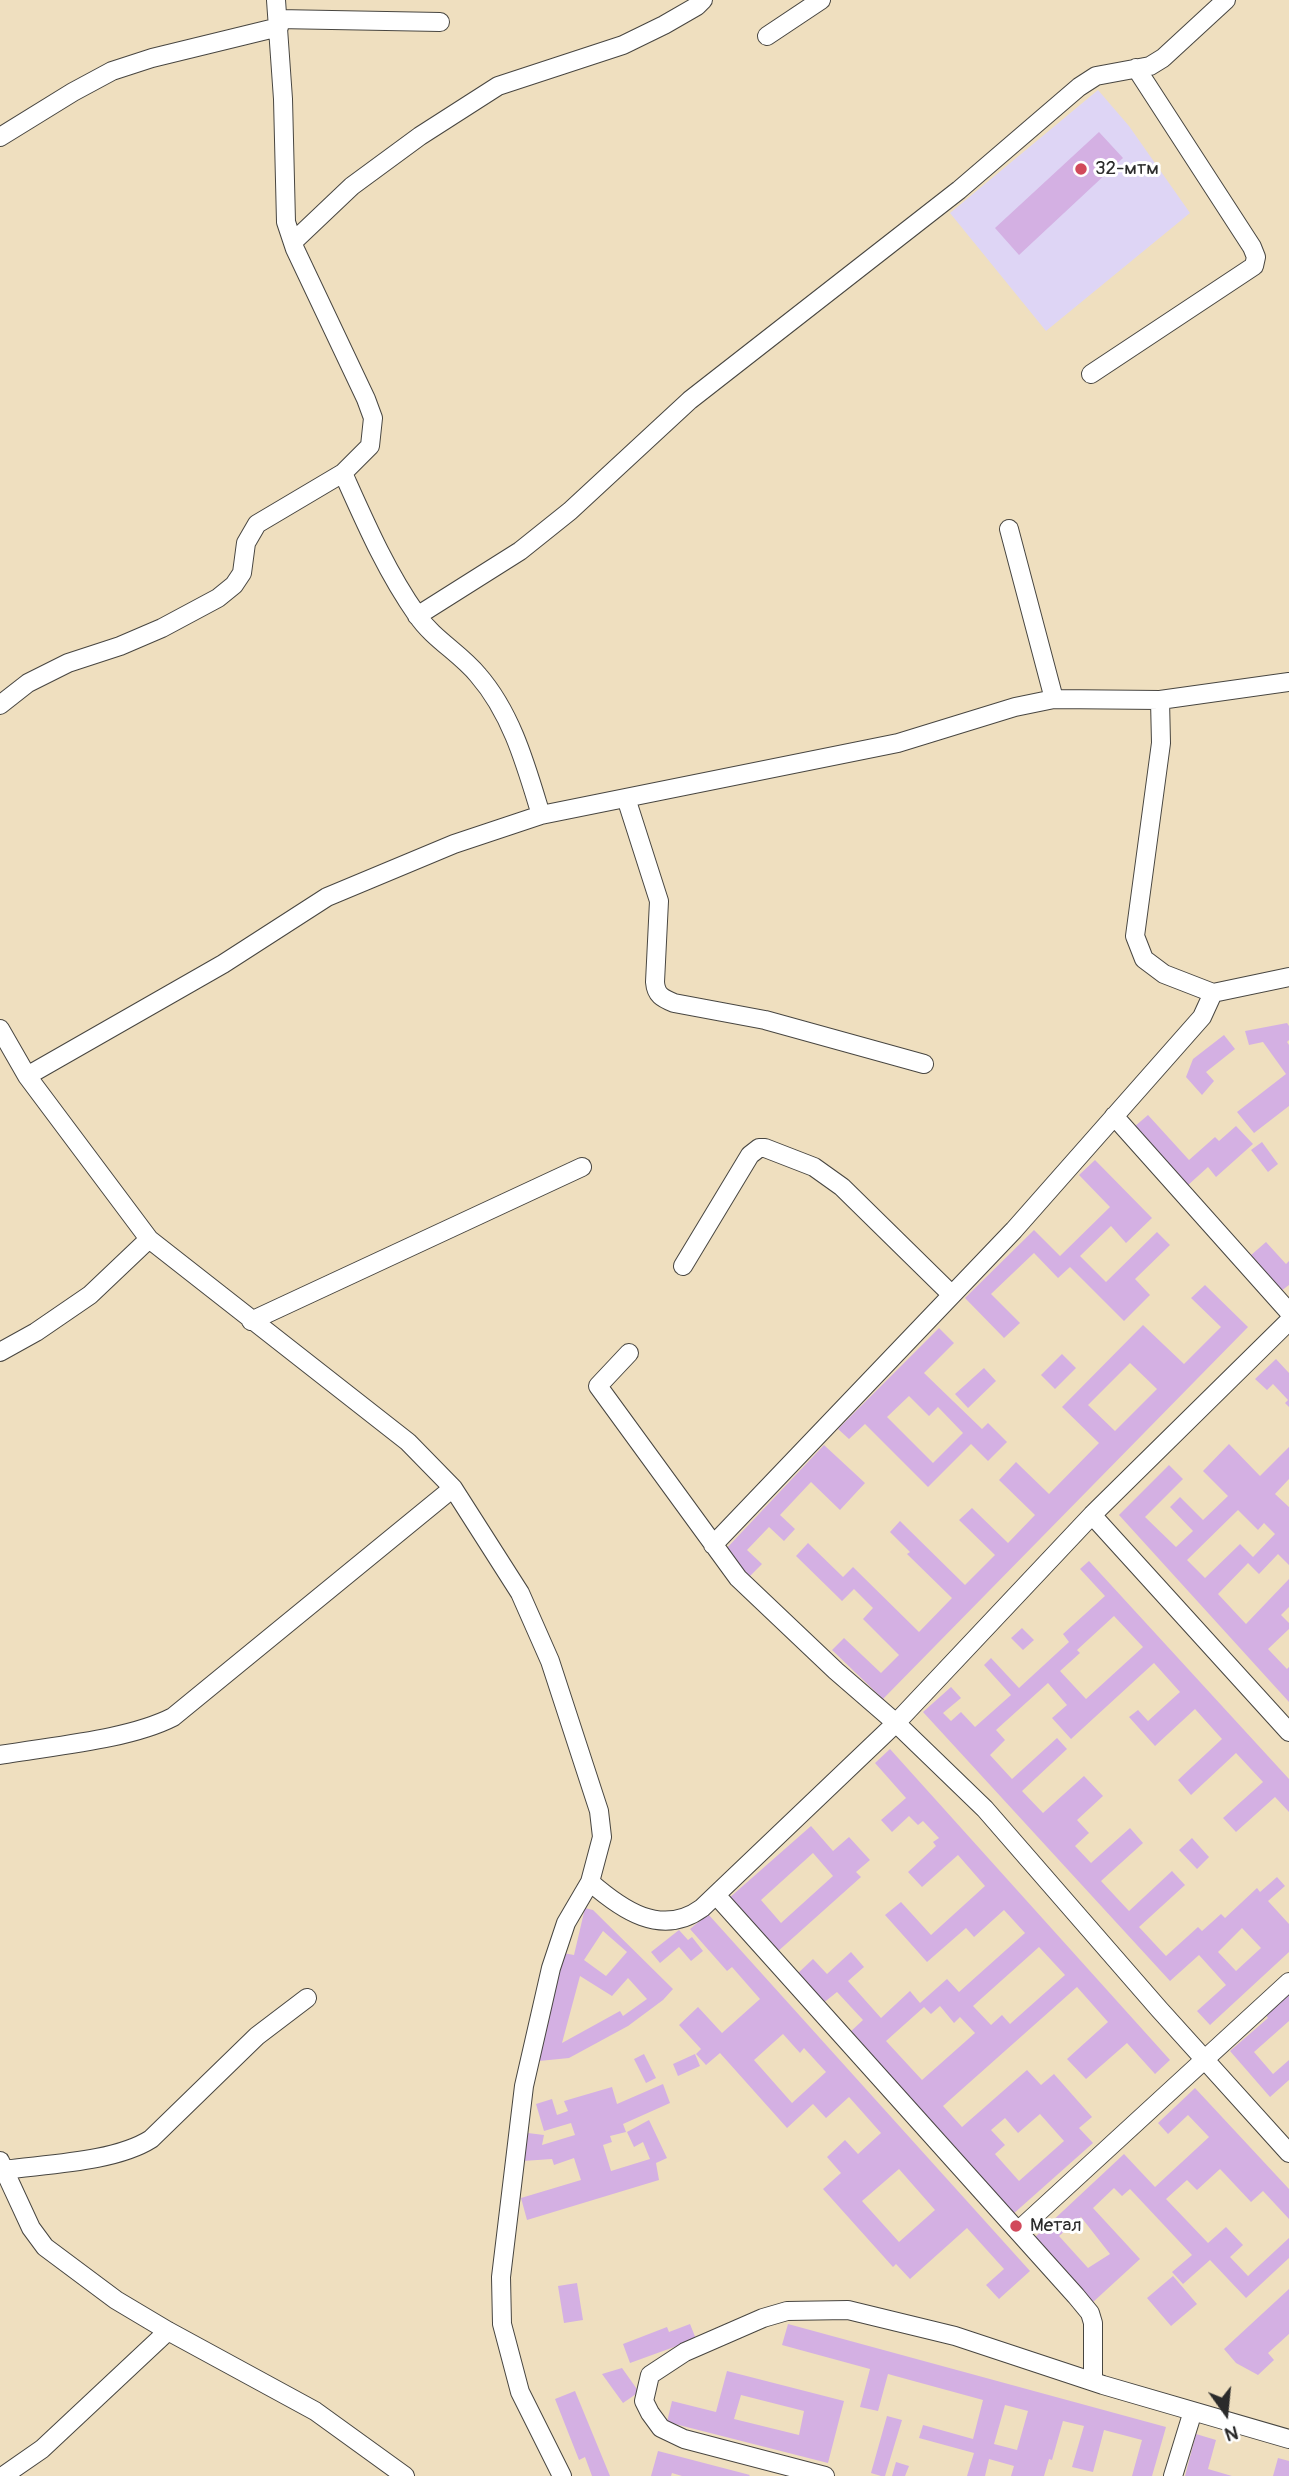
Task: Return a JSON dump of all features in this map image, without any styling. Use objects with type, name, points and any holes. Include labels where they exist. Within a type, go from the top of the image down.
[{"type":"street","points":[[0,705],[28,683],[68,663],[120,646],[162,628],[218,598],[234,585],[242,573],[246,542],[257,524],[342,473],[370,446],[373,418],[286,222],[283,99],[276,0]]},
{"type":"street","points":[[293,242],[352,186],[420,136],[498,86],[623,45],[698,6],[703,0]]},
{"type":"street","points":[[767,36],[821,0]]},
{"type":"street","points":[[417,616],[520,551],[570,511],[690,400],[959,190],[1079,87],[1096,76],[1150,66],[1163,58],[1226,0]]},
{"type":"street","points":[[0,137],[112,71],[278,23],[440,22]]},
{"type":"street","points":[[1091,374],[1254,266],[1256,257],[1136,68]]},
{"type":"street","points":[[342,473],[381,558],[417,616],[476,672],[496,697],[526,764],[541,815]]},
{"type":"street","points":[[1009,529],[1054,699]]},
{"type":"street","points":[[27,1076],[212,970],[327,897],[454,844],[541,815],[898,743],[1015,707],[1054,699],[1160,700],[1289,682]]},
{"type":"street","points":[[1160,700],[1161,743],[1135,936],[1144,959],[1164,974],[1213,993],[1289,977]]},
{"type":"street","points":[[626,798],[659,901],[655,982],[656,991],[662,998],[674,1003],[765,1020],[923,1064]]},
{"type":"street","points":[[713,1545],[1014,1230],[1202,1017],[1213,993]]},
{"type":"street","points":[[0,1029],[27,1076],[149,1239],[408,1442],[453,1488],[520,1593],[550,1661],[598,1811],[602,1837],[590,1881],[566,1923],[551,1968],[524,2086],[501,2277],[502,2324],[520,2392],[562,2476]]},
{"type":"street","points":[[1114,1116],[1289,1312]]},
{"type":"street","points":[[683,1266],[750,1154],[759,1148],[765,1148],[814,1167],[842,1187],[951,1294]]},
{"type":"street","points":[[251,1321],[582,1167]]},
{"type":"street","points":[[0,1352],[36,1332],[90,1295],[149,1239]]},
{"type":"street","points":[[590,1881],[617,1905],[637,1916],[653,1919],[691,1916],[895,1723],[1092,1515],[1289,1321]]},
{"type":"street","points":[[629,1353],[598,1387],[738,1578],[985,1809],[1289,2153]]},
{"type":"street","points":[[0,1755],[129,1732],[173,1717],[453,1488]]},
{"type":"street","points":[[1092,1515],[1289,1732]]},
{"type":"street","points":[[716,1895],[1019,2230],[1092,2318],[1093,2381]]},
{"type":"street","points":[[1019,2230],[1289,1982]]},
{"type":"street","points":[[307,1998],[257,2036],[141,2146],[111,2155],[2,2165],[31,2228],[45,2247],[116,2300],[316,2411],[405,2476]]},
{"type":"street","points":[[825,2476],[684,2439],[662,2428],[644,2401],[650,2375],[685,2352],[762,2318],[787,2311],[848,2310],[956,2336],[1193,2412],[1289,2439]]},
{"type":"street","points":[[3,2476],[42,2449],[168,2331]]},
{"type":"street","points":[[1173,2476],[1193,2412]]},
{"type":"shaded area","name":"32-мтм","points":[[1098,90],[1129,126],[1190,213],[1046,331],[950,213]]},
{"type":"building","points":[[1099,132],[1123,158],[1019,255],[995,228]]},
{"type":"building","points":[[1287,1023],[1289,1106],[1254,1133],[1237,1112],[1286,1074],[1263,1042],[1249,1045],[1245,1031]]},
{"type":"building","points":[[1224,1035],[1235,1049],[1206,1072],[1214,1081],[1202,1095],[1186,1077],[1193,1059]]},
{"type":"building","points":[[1148,1115],[1189,1160],[1215,1137],[1219,1141],[1236,1126],[1253,1144],[1216,1177],[1208,1167],[1187,1186],[1134,1127]]},
{"type":"building","points":[[1262,1142],[1278,1164],[1268,1172],[1251,1150]]},
{"type":"building","points":[[1095,1160],[1152,1218],[1126,1243],[1111,1226],[1080,1256],[1106,1282],[1157,1232],[1170,1245],[1135,1279],[1150,1295],[1124,1321],[1070,1267],[1058,1278],[1034,1253],[991,1294],[1020,1323],[1004,1338],[965,1298],[1034,1230],[1060,1256],[1110,1207],[1079,1175]]},
{"type":"building","points":[[1266,1242],[1286,1264],[1289,1261],[1289,1285],[1281,1291],[1250,1256]]},
{"type":"building","points":[[1205,1285],[1248,1327],[883,1699],[832,1650],[844,1638],[881,1673],[899,1655],[863,1619],[873,1608],[854,1589],[842,1601],[796,1556],[808,1543],[843,1577],[853,1567],[919,1632],[952,1598],[907,1554],[910,1552],[890,1532],[900,1521],[965,1585],[995,1555],[959,1520],[972,1508],[1008,1543],[1035,1515],[999,1480],[1016,1462],[1049,1494],[1099,1443],[1062,1407],[1143,1325],[1184,1364],[1221,1327],[1191,1298]],"holes":[[[1130,1363],[1157,1389],[1115,1431],[1088,1405]]]},
{"type":"building","points":[[939,1328],[954,1343],[924,1373],[982,1429],[988,1423],[1007,1442],[988,1461],[971,1444],[928,1487],[865,1424],[849,1439],[838,1429]],"holes":[[[909,1396],[929,1416],[938,1407],[963,1433],[933,1463],[887,1417]]]},
{"type":"building","points":[[1062,1354],[1076,1368],[1055,1389],[1041,1375]]},
{"type":"building","points":[[1276,1359],[1289,1373],[1289,1407],[1285,1403],[1288,1400],[1273,1384],[1267,1390],[1255,1379]]},
{"type":"building","points":[[984,1368],[996,1381],[968,1408],[955,1394]]},
{"type":"building","points":[[1229,1444],[1260,1476],[1289,1447],[1289,1479],[1275,1494],[1289,1507],[1289,1565],[1278,1554],[1259,1574],[1248,1563],[1218,1594],[1246,1624],[1289,1579],[1289,1607],[1281,1615],[1289,1623],[1289,1629],[1268,1649],[1287,1669],[1289,1667],[1289,1702],[1119,1515],[1169,1465],[1183,1479],[1145,1517],[1176,1547],[1193,1531],[1170,1507],[1180,1497],[1203,1520],[1228,1496],[1203,1471]],"holes":[[[1238,1510],[1258,1530],[1264,1523],[1275,1534],[1253,1557],[1240,1544],[1205,1578],[1187,1560]]]},
{"type":"building","points":[[824,1445],[865,1483],[840,1510],[811,1482],[780,1515],[795,1529],[784,1541],[769,1527],[747,1550],[762,1564],[750,1576],[724,1551]]},
{"type":"building","points":[[1089,1561],[1289,1779],[1289,1812],[1275,1797],[1236,1832],[1223,1818],[1263,1782],[1236,1753],[1191,1795],[1178,1780],[1222,1739],[1195,1709],[1155,1746],[1129,1717],[1138,1710],[1148,1721],[1180,1692],[1154,1663],[1071,1739],[1052,1718],[1067,1705],[1048,1683],[996,1730],[1005,1740],[990,1755],[1012,1779],[1057,1738],[1067,1749],[1022,1791],[1043,1813],[1084,1776],[1103,1796],[1077,1820],[1089,1833],[1075,1846],[1091,1863],[1130,1828],[1143,1843],[1101,1881],[1129,1911],[1172,1871],[1185,1885],[1139,1927],[1166,1956],[1198,1927],[1202,1931],[1221,1914],[1225,1918],[1257,1888],[1260,1892],[1277,1877],[1285,1886],[1268,1901],[1289,1924],[1289,1952],[1210,2025],[1197,2011],[1226,1985],[1199,1955],[1170,1981],[923,1712],[951,1687],[961,1698],[943,1713],[951,1721],[961,1712],[975,1727],[1011,1695],[984,1665],[991,1658],[1019,1688],[1069,1642],[1063,1634],[1105,1596],[1080,1569]],"holes":[[[1114,1616],[1143,1647],[1086,1699],[1060,1671],[1080,1653],[1077,1650]],[[1242,1928],[1261,1948],[1236,1971],[1218,1952]]]},
{"type":"building","points":[[1022,1628],[1034,1640],[1023,1650],[1011,1638]]},
{"type":"building","points":[[890,1749],[1170,2060],[1155,2074],[1127,2043],[1086,2079],[1067,2059],[1108,2022],[1077,1987],[943,2106],[962,2127],[1027,2070],[1041,2085],[1054,2074],[1092,2117],[1079,2128],[1093,2143],[1012,2215],[849,2033],[863,2020],[837,1992],[822,2004],[796,1975],[813,1959],[827,1974],[851,1952],[864,1967],[848,1981],[881,2018],[910,1991],[920,2003],[947,1979],[959,1992],[1025,1933],[1004,1910],[974,1937],[966,1928],[927,1962],[885,1915],[901,1902],[931,1935],[985,1886],[958,1855],[922,1887],[908,1872],[936,1846],[933,1842],[939,1838],[923,1821],[918,1825],[909,1816],[892,1832],[881,1820],[906,1798],[875,1763]],"holes":[[[1039,1947],[1065,1975],[1010,2024],[1002,2015],[991,2025],[973,2006]],[[940,2006],[954,2023],[960,2017],[975,2033],[922,2080],[886,2041],[924,2007],[931,2014]],[[1040,2114],[1064,2141],[1019,2181],[995,2154],[1005,2145],[991,2130],[1005,2118],[1018,2133]]]},
{"type":"building","points":[[811,1826],[833,1851],[849,1837],[870,1860],[856,1872],[861,1877],[776,1953],[728,1899]],"holes":[[[813,1853],[833,1876],[781,1923],[761,1900]]]},
{"type":"building","points":[[1192,1838],[1209,1857],[1197,1869],[1179,1850]]},
{"type":"building","points":[[585,1908],[593,1910],[673,1989],[663,2000],[628,2026],[569,2058],[539,2061],[563,1953],[574,1955]],"holes":[[[603,1931],[627,1952],[606,1976],[584,1960]],[[580,1976],[612,1996],[628,1978],[647,1999],[623,2016],[620,2011],[562,2043]]]},
{"type":"building","points":[[708,1914],[1030,2271],[999,2299],[986,2285],[1004,2269],[967,2228],[910,2279],[896,2264],[893,2267],[823,2189],[841,2173],[827,2157],[845,2140],[858,2154],[881,2133],[849,2097],[826,2118],[813,2104],[787,2128],[720,2053],[706,2065],[696,2054],[701,2049],[679,2025],[698,2007],[722,2033],[760,1999],[732,1967],[727,1971],[690,1929]],"holes":[[[783,2034],[800,2053],[804,2048],[826,2072],[792,2103],[754,2060]],[[899,2169],[935,2210],[899,2242],[862,2201]]]},
{"type":"building","points":[[679,1930],[688,1940],[692,1937],[703,1951],[691,1961],[679,1947],[660,1963],[651,1952]]},
{"type":"building","points":[[1289,1993],[1289,2021],[1254,2052],[1273,2074],[1289,2060],[1289,2080],[1270,2097],[1230,2051],[1268,2018],[1265,2014]]},
{"type":"building","points":[[644,2054],[656,2078],[646,2083],[634,2059]]},
{"type":"building","points":[[695,2054],[700,2066],[678,2076],[673,2064]]},
{"type":"building","points":[[663,2084],[670,2103],[623,2124],[626,2132],[610,2136],[612,2142],[603,2145],[611,2171],[650,2159],[643,2142],[634,2147],[627,2132],[649,2120],[667,2158],[656,2163],[659,2180],[527,2220],[521,2198],[581,2180],[574,2158],[554,2165],[552,2159],[523,2161],[528,2133],[544,2135],[542,2145],[575,2135],[571,2123],[544,2131],[536,2104],[552,2099],[557,2115],[568,2111],[564,2101],[612,2087],[617,2104]]},
{"type":"building","points":[[1195,2088],[1289,2189],[1289,2219],[1263,2191],[1251,2202],[1220,2169],[1197,2190],[1187,2180],[1166,2199],[1208,2243],[1226,2227],[1243,2245],[1230,2257],[1248,2276],[1289,2238],[1289,2258],[1246,2298],[1210,2260],[1183,2284],[1172,2272],[1192,2255],[1130,2189],[1122,2196],[1114,2188],[1093,2208],[1140,2259],[1092,2303],[1033,2239],[1124,2154],[1155,2187],[1209,2137],[1188,2115],[1168,2134],[1158,2123]],"holes":[[[1081,2217],[1110,2254],[1088,2268],[1059,2236]]]},
{"type":"building","points":[[1173,2276],[1197,2304],[1171,2326],[1147,2298]]},
{"type":"building","points":[[577,2283],[583,2320],[564,2323],[558,2286]]},
{"type":"building","points":[[1289,2289],[1289,2334],[1268,2353],[1274,2360],[1258,2375],[1236,2363],[1224,2349]]},
{"type":"building","points":[[690,2324],[696,2339],[630,2363],[623,2344],[667,2327],[669,2332]]},
{"type":"building","points":[[788,2324],[1166,2427],[1152,2476],[1132,2476],[1142,2440],[1104,2430],[1093,2472],[1072,2467],[1084,2426],[1063,2421],[1052,2460],[1049,2459],[1044,2476],[1011,2476],[1014,2466],[989,2459],[985,2476],[967,2476],[974,2453],[919,2438],[923,2425],[973,2439],[983,2400],[888,2374],[878,2411],[860,2407],[870,2369],[782,2345]],"holes":[[[1005,2405],[1028,2411],[1017,2450],[994,2444]]]},
{"type":"building","points":[[622,2368],[639,2392],[623,2403],[602,2374]]},
{"type":"building","points":[[727,2371],[844,2401],[828,2463],[667,2422],[672,2401],[716,2412]],"holes":[[[741,2395],[804,2411],[799,2435],[734,2419]]]},
{"type":"building","points":[[575,2391],[610,2476],[592,2476],[585,2457],[579,2460],[555,2399]]},
{"type":"building","points":[[887,2416],[902,2420],[885,2476],[881,2476],[871,2473]]},
{"type":"building","points":[[1196,2434],[1216,2440],[1208,2469],[1232,2476],[1185,2476]]},
{"type":"building","points":[[658,2451],[750,2475],[682,2476],[672,2473],[671,2476],[651,2476]]},
{"type":"building","points":[[1278,2458],[1289,2461],[1289,2476],[1273,2476]]},
{"type":"building","points":[[896,2462],[909,2466],[905,2476],[892,2476]]},
{"type":"place","name":"32-мтм","points":[[1081,169]]},
{"type":"place","name":"Метал","points":[[1016,2226]]}]
